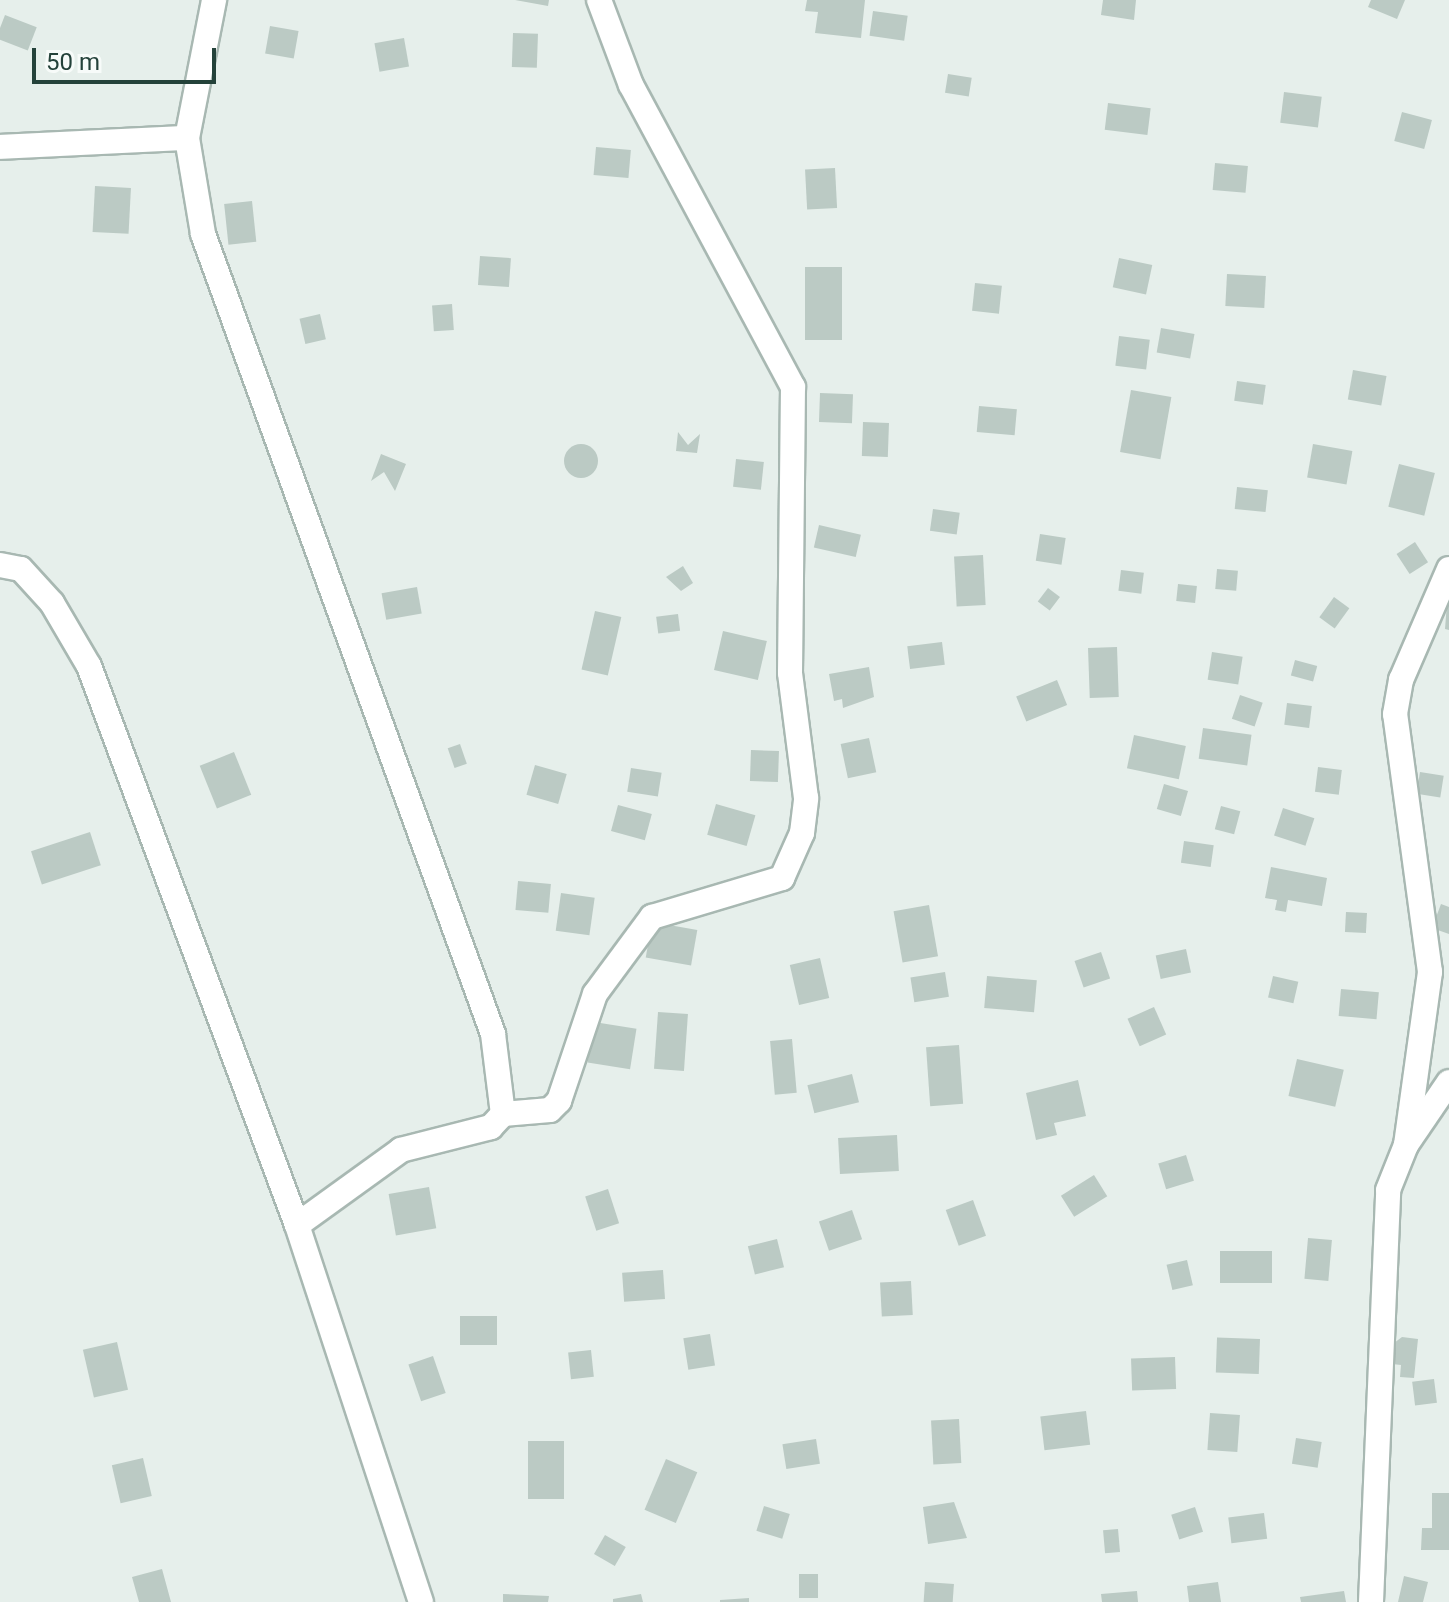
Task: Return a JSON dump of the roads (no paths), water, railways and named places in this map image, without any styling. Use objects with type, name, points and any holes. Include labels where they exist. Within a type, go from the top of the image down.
[{"type":"street","points":[[214,0],[187,138],[203,234],[493,1034],[503,1114]]},
{"type":"street","points":[[297,1225],[401,1150],[491,1127],[503,1114],[550,1110],[559,1101],[595,994],[652,917],[782,878],[802,833],[806,798],[790,673],[793,387],[631,85],[599,0]]},
{"type":"street","points":[[0,147],[187,138]]},
{"type":"street","points":[[0,565],[21,569],[52,603],[89,666],[297,1225],[421,1602]]},
{"type":"street","points":[[1406,1145],[1430,972],[1395,714],[1401,680],[1449,569]]},
{"type":"street","points":[[1371,1602],[1384,1406],[1383,1238],[1388,1190],[1406,1145],[1449,1082]]}]
